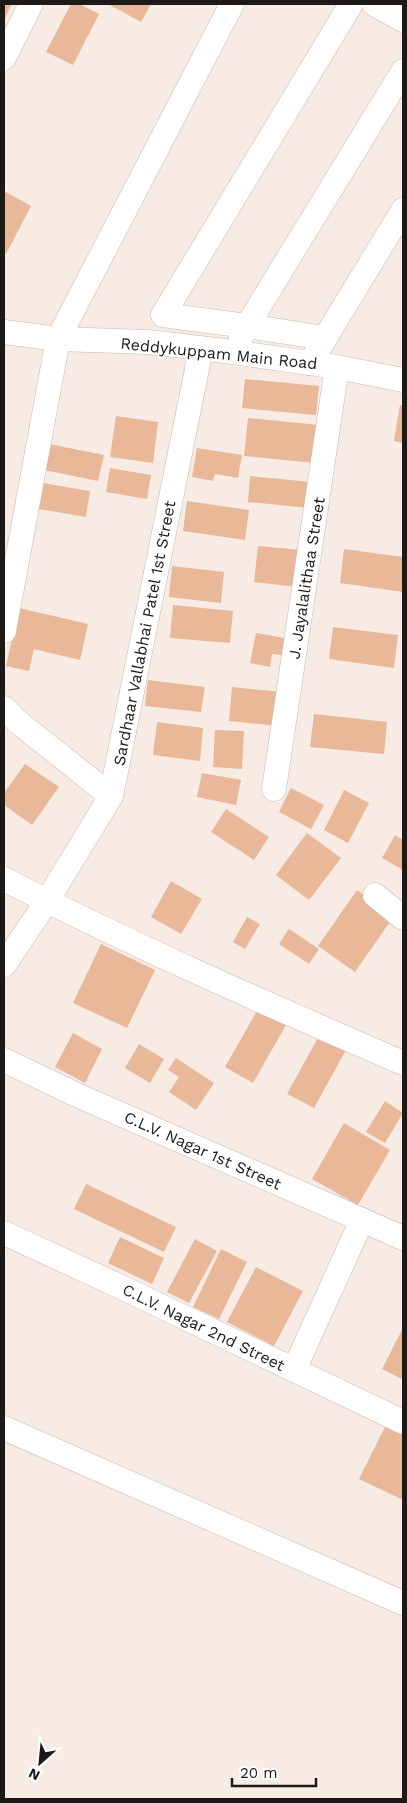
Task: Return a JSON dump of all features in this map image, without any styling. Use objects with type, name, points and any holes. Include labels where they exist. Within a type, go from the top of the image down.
[{"type":"street","points":[[4,58],[31,4]]},
{"type":"street","points":[[4,631],[58,339],[232,4]]},
{"type":"street","points":[[148,342],[163,314],[351,4]]},
{"type":"street","points":[[374,4],[403,20]]},
{"type":"street","points":[[233,352],[403,71]]},
{"type":"street","points":[[310,363],[403,210]]},
{"type":"street","points":[[163,314],[325,338]]},
{"type":"street","name":"Reddykuppam Main Road","points":[[4,332],[58,339],[148,342],[233,352],[337,367],[403,380]]},
{"type":"street","name":"Sardhaar Vallabhai Patel 1st Street","points":[[4,966],[47,901],[111,796],[201,349]]},
{"type":"street","name":"J. Jayalalithaa Street","points":[[274,789],[337,367]]},
{"type":"street","points":[[4,708],[18,722],[111,796]]},
{"type":"street","points":[[4,879],[270,1005],[403,1063]]},
{"type":"street","points":[[375,895],[403,918]]},
{"type":"street","name":"C.L.V. Nagar 1st Street","points":[[4,1060],[79,1096],[403,1238]]},
{"type":"street","points":[[294,1370],[362,1220]]},
{"type":"street","name":"C.L.V. Nagar 2nd Street","points":[[4,1233],[403,1422]]},
{"type":"street","points":[[4,1428],[403,1604]]},
{"type":"building","points":[[4,4],[12,4],[4,20]]},
{"type":"building","points":[[71,4],[79,4],[99,14],[73,65],[46,52]]},
{"type":"building","points":[[108,4],[151,4],[141,22]]},
{"type":"building","points":[[4,191],[31,206],[6,254],[4,252]]},
{"type":"building","points":[[245,379],[319,386],[316,415],[242,408]]},
{"type":"building","points":[[400,405],[403,405],[403,443],[394,441]]},
{"type":"building","points":[[116,416],[158,422],[153,463],[110,457]]},
{"type":"building","points":[[248,418],[319,425],[315,463],[244,456]]},
{"type":"building","points":[[49,444],[104,455],[98,481],[44,470]]},
{"type":"building","points":[[197,448],[242,455],[238,478],[215,474],[213,481],[192,477]]},
{"type":"building","points":[[110,468],[151,475],[147,499],[106,492]]},
{"type":"building","points":[[250,476],[311,482],[309,508],[248,502]]},
{"type":"building","points":[[43,483],[90,491],[86,517],[39,509]]},
{"type":"building","points":[[187,501],[249,510],[245,540],[183,531]]},
{"type":"building","points":[[258,546],[301,550],[297,587],[254,582]]},
{"type":"building","points":[[344,549],[403,557],[403,592],[340,583]]},
{"type":"building","points":[[172,566],[224,572],[221,603],[169,597]]},
{"type":"building","points":[[173,605],[233,611],[230,643],[170,638]]},
{"type":"building","points":[[19,608],[88,624],[80,660],[34,649],[29,671],[6,666]]},
{"type":"building","points":[[333,627],[398,635],[394,668],[329,659]]},
{"type":"building","points":[[256,633],[290,639],[287,656],[272,654],[270,667],[250,663]]},
{"type":"building","points":[[148,680],[205,687],[201,712],[145,706]]},
{"type":"building","points":[[232,687],[282,692],[279,726],[229,721]]},
{"type":"building","points":[[314,714],[387,722],[384,754],[310,747]]},
{"type":"building","points":[[157,722],[203,728],[200,761],[153,755]]},
{"type":"building","points":[[215,730],[244,731],[242,769],[213,767]]},
{"type":"building","points":[[25,764],[59,787],[32,825],[4,805],[4,793]]},
{"type":"building","points":[[202,773],[241,780],[236,805],[197,797]]},
{"type":"building","points":[[291,788],[324,805],[311,829],[279,812]]},
{"type":"building","points":[[344,790],[369,803],[348,843],[324,830]]},
{"type":"building","points":[[226,809],[269,837],[254,860],[211,832]]},
{"type":"building","points":[[307,833],[341,858],[309,900],[276,875]]},
{"type":"building","points":[[395,835],[403,840],[403,870],[382,858]]},
{"type":"building","points":[[171,881],[202,899],[181,934],[151,917]]},
{"type":"building","points":[[357,890],[394,916],[355,972],[318,946]]},
{"type":"building","points":[[247,917],[260,924],[245,949],[233,942]]},
{"type":"building","points":[[289,929],[319,949],[309,964],[279,944]]},
{"type":"building","points":[[101,944],[155,970],[127,1028],[73,1003]]},
{"type":"building","points":[[258,1009],[286,1025],[253,1083],[225,1067]]},
{"type":"building","points":[[73,1033],[102,1049],[85,1083],[55,1067]]},
{"type":"building","points":[[319,1036],[346,1050],[314,1108],[287,1094]]},
{"type":"building","points":[[139,1044],[164,1059],[150,1083],[125,1068]]},
{"type":"building","points":[[176,1058],[214,1083],[196,1110],[169,1092],[179,1077],[168,1070]]},
{"type":"building","points":[[385,1101],[403,1113],[385,1143],[366,1132]]},
{"type":"building","points":[[344,1123],[390,1150],[358,1205],[312,1179]]},
{"type":"building","points":[[86,1184],[176,1227],[164,1252],[74,1209]]},
{"type":"building","points":[[120,1237],[164,1258],[152,1284],[108,1263]]},
{"type":"building","points":[[195,1239],[217,1251],[189,1303],[167,1292]]},
{"type":"building","points":[[221,1249],[247,1262],[219,1319],[193,1307]]},
{"type":"building","points":[[256,1267],[303,1291],[274,1346],[227,1322]]},
{"type":"building","points":[[403,1328],[403,1378],[402,1379],[382,1369]]},
{"type":"building","points":[[388,1421],[403,1428],[403,1500],[359,1479]]}]
